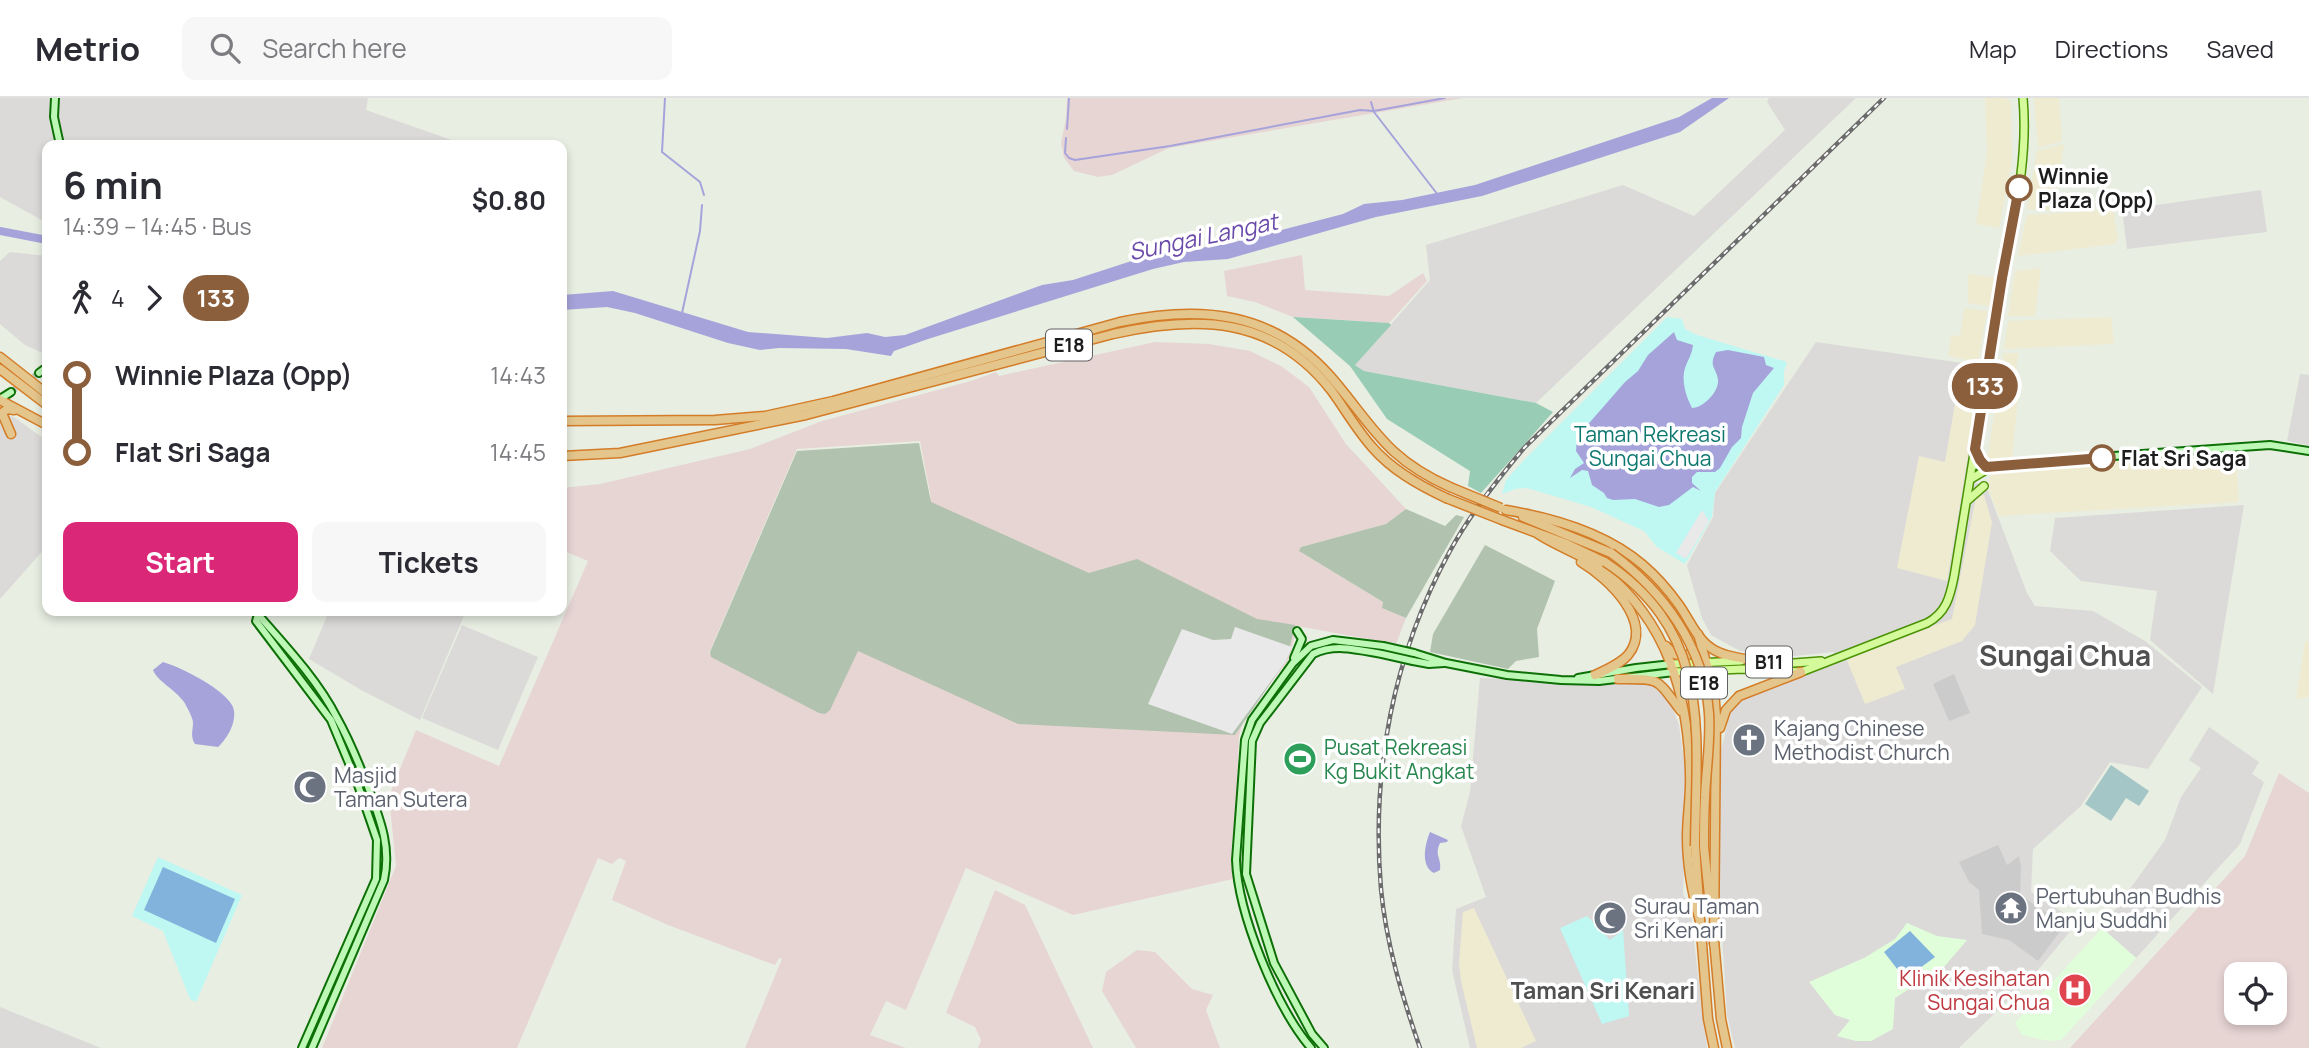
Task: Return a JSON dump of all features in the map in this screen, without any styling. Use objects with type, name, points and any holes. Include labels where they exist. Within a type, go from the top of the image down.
[{"type":"highway","name":"E18","points":[[567,421],[715,420],[765,415],[833,401],[1121,323],[1164,315],[1208,313],[1247,320],[1299,348],[1331,377],[1392,452],[1427,477],[1611,553],[1646,581],[1673,614],[1701,673],[1709,713],[1700,846],[1721,1019],[1727,1048]]},
{"type":"highway","name":"E18","points":[[567,456],[620,453],[667,446],[806,415],[1125,331],[1161,324],[1205,322],[1251,332],[1292,354],[1318,375],[1365,438],[1389,463],[1423,487],[1605,562],[1635,586],[1660,615],[1678,646],[1692,684],[1699,755],[1700,921],[1708,1018],[1714,1048]]},
{"type":"highway","points":[[0,357],[42,390]]},
{"type":"highway","points":[[0,369],[42,401]]},
{"type":"highway","points":[[0,399],[42,422]]},
{"type":"highway","points":[[11,434],[2,413],[7,409],[23,413]]},
{"type":"highway","points":[[1503,509],[1595,535],[1619,547],[1664,586],[1706,644],[1718,652],[1758,661]]},
{"type":"highway","points":[[1538,534],[1602,578],[1621,599],[1633,618],[1636,635],[1630,652],[1623,660],[1595,675]]},
{"type":"highway","points":[[1556,545],[1592,562],[1618,583],[1649,618],[1665,644],[1683,713],[1690,770],[1688,872],[1700,921]]},
{"type":"highway","points":[[1665,644],[1679,656],[1689,656],[1699,644],[1698,634]]},
{"type":"highway","points":[[1698,634],[1714,690],[1717,744],[1713,866],[1714,944]]},
{"type":"highway","points":[[1717,744],[1722,720],[1732,702],[1747,692],[1801,672]]},
{"type":"highway","points":[[1618,679],[1658,682],[1683,713]]},
{"type":"highway","points":[[1681,702],[1686,687],[1695,681],[1707,683],[1714,690]]},
{"type":"main road","name":"B11","points":[[1708,666],[1801,672],[1927,623],[1942,613],[1950,595],[1967,501],[2023,165],[2023,98]]},
{"type":"main road","points":[[1970,480],[1989,467],[1980,460],[1975,449]]},
{"type":"main road","points":[[1967,501],[1984,486]]},
{"type":"main road","name":"B11","points":[[1708,666],[1758,661],[1794,663],[1831,659]]},
{"type":"main road","points":[[1673,668],[1708,666]]},
{"type":"street","points":[[55,98],[54,117],[59,140]]},
{"type":"street","points":[[0,399],[11,392]]},
{"type":"street","points":[[1973,467],[2270,445],[2309,451]]},
{"type":"street","points":[[257,616],[256,621],[331,720],[358,785],[377,841],[376,879],[302,1048]]},
{"type":"street","points":[[260,616],[336,715],[357,757],[382,825],[388,856],[380,890],[312,1048]]},
{"type":"street","points":[[1293,663],[1302,639],[1297,631]]},
{"type":"street","points":[[1311,1048],[1285,1008],[1261,961],[1236,872],[1247,730],[1293,663],[1311,646],[1325,640],[1341,640],[1413,657],[1429,664],[1446,663],[1507,675],[1599,681],[1673,668]]},
{"type":"street","points":[[1324,1048],[1312,1034],[1274,963],[1246,874],[1252,741],[1255,732],[1313,654],[1323,649],[1340,648],[1382,650]]},
{"type":"street","points":[[1573,680],[1595,675],[1673,668]]},
{"type":"shaded area","points":[[0,98],[368,98],[366,110],[452,140],[42,140],[42,220],[0,197]]},
{"type":"shaded area","points":[[1067,98],[1463,98],[1169,148],[1112,175],[1098,177],[1074,171],[1064,158],[1061,143]]},
{"type":"shaded area","points":[[1712,98],[1729,98],[1680,132],[1482,196],[1376,217],[1228,259],[1184,262],[1153,269],[928,339],[894,351],[891,356],[846,349],[760,350],[607,307],[567,310],[567,295],[613,291],[748,332],[827,338],[867,333],[885,337],[905,335],[1042,285],[1073,280],[1150,255],[1227,244],[1343,214],[1364,204],[1402,200],[1475,185],[1679,117]]},
{"type":"shaded area","points":[[1769,98],[1856,98],[1536,403],[1364,371],[1355,365],[1430,280],[1426,245],[1623,185],[1694,216],[1785,130],[1767,102]]},
{"type":"shaded area","points":[[1985,98],[2005,98],[2011,102],[2012,160],[1999,228],[1976,224],[1987,154]]},
{"type":"shaded area","points":[[2034,98],[2059,98],[2062,141],[2038,148]]},
{"type":"shaded area","points":[[2064,144],[2054,211],[2027,209],[2037,151]]},
{"type":"shaded area","points":[[2261,190],[2267,232],[2127,249],[2122,210]]},
{"type":"shaded area","points":[[2113,209],[2118,239],[2115,244],[2018,256],[2027,215]]},
{"type":"shaded area","points":[[10,252],[42,255],[42,353],[25,345],[0,324],[0,261]]},
{"type":"shaded area","points":[[1302,255],[1305,290],[1389,296],[1423,273],[1427,281],[1389,323],[1293,317],[1255,302],[1227,296],[1224,271]]},
{"type":"shaded area","points":[[2041,268],[2035,316],[2008,316],[2015,271]]},
{"type":"shaded area","points":[[1968,274],[1999,278],[1994,307],[1968,303]]},
{"type":"shaded area","points":[[1964,308],[1987,311],[1978,362],[1948,356],[1951,335],[1960,336]]},
{"type":"shaded area","points":[[1293,317],[1389,323],[1391,325],[1355,365],[1364,371],[1536,403],[1553,412],[1481,493],[1468,486],[1470,471],[1387,419],[1350,366]]},
{"type":"shaded area","points":[[2111,317],[2114,344],[2004,349],[2008,321]]},
{"type":"shaded area","points":[[1674,332],[1677,340],[1693,345],[1684,378],[1686,394],[1692,408],[1705,402],[1718,385],[1713,361],[1716,352],[1728,350],[1764,357],[1766,365],[1774,368],[1753,393],[1741,438],[1732,447],[1720,468],[1715,472],[1697,472],[1692,477],[1692,483],[1701,491],[1693,487],[1669,505],[1659,507],[1635,499],[1607,498],[1592,485],[1588,471],[1582,470],[1570,478],[1575,469],[1584,463],[1576,451],[1577,437],[1638,371],[1648,355]]},
{"type":"shaded area","points":[[1155,342],[1209,344],[1250,351],[1281,366],[1309,387],[1346,444],[1406,509],[1386,524],[1301,547],[1302,553],[1383,602],[1382,608],[1406,618],[1396,644],[1297,626],[1289,659],[1244,719],[1239,736],[1233,879],[1073,915],[966,868],[906,1010],[886,1001],[870,1035],[906,1048],[745,1048],[782,959],[779,958],[775,965],[668,925],[612,900],[626,861],[619,858],[612,864],[598,858],[517,1048],[322,1048],[396,866],[389,796],[416,730],[499,766],[564,616],[567,616],[567,609],[588,561],[567,552],[567,487],[600,484],[750,449],[822,421],[996,372],[999,376]],"holes":[[[920,441],[931,498],[913,468],[740,669],[709,653],[797,449]]]},
{"type":"shaded area","points":[[1816,342],[1983,366],[1966,478],[1987,488],[2027,593],[2035,606],[2093,611],[2145,641],[2202,687],[2148,769],[2110,762],[2081,806],[2033,849],[2031,892],[2078,922],[2033,976],[1959,1048],[1735,1048],[1727,1015],[1718,872],[1720,754],[1731,710],[1745,697],[1837,662],[1833,652],[1785,657],[1740,651],[1711,635],[1702,618],[1687,565],[1713,517],[1715,493]]},
{"type":"shaded area","points":[[2004,353],[2019,353],[2012,389],[2019,388],[2012,458],[1987,460]]},
{"type":"shaded area","points":[[1961,369],[1982,373],[1947,581],[1897,568],[1919,456],[1945,462]]},
{"type":"shaded area","points":[[2300,374],[2309,375],[2309,445],[2287,441]]},
{"type":"shaded area","points":[[0,414],[14,417],[42,437],[42,552],[0,599]]},
{"type":"shaded area","points":[[919,443],[931,502],[1089,573],[1137,559],[1257,619],[1295,625],[1287,659],[1235,735],[1018,724],[858,651],[830,710],[825,714],[711,657],[710,652],[797,451]]},
{"type":"shaded area","points":[[2236,451],[2239,502],[1999,516],[1987,485],[1993,469]]},
{"type":"shaded area","points":[[1984,495],[1992,522],[1975,625],[1962,641],[1896,667],[1905,689],[1865,704],[1846,658],[1952,619],[1976,497]]},
{"type":"shaded area","points":[[2244,505],[2213,694],[2150,640],[2157,591],[2081,581],[2050,551],[2055,518]]},
{"type":"shaded area","points":[[1406,509],[1445,526],[1456,515],[1464,517],[1406,618],[1382,608],[1383,602],[1299,551],[1301,547],[1386,524]]},
{"type":"shaded area","points":[[1702,510],[1709,521],[1686,559],[1676,553]]},
{"type":"shaded area","points":[[1485,545],[1555,581],[1537,629],[1539,657],[1516,661],[1508,669],[1430,652],[1433,634]]},
{"type":"shaded area","points":[[327,616],[464,616],[420,720],[309,659]]},
{"type":"shaded area","points":[[462,625],[538,657],[498,750],[422,718]]},
{"type":"shaded area","points":[[1235,627],[1292,647],[1286,661],[1232,734],[1148,704],[1182,629],[1213,640],[1231,639]]},
{"type":"shaded area","points":[[2305,641],[2309,642],[2309,697],[2296,699]]},
{"type":"shaded area","points":[[163,662],[191,674],[229,700],[234,718],[231,729],[218,747],[195,744],[192,736],[193,722],[185,704],[153,670]]},
{"type":"shaded area","points":[[1954,674],[1970,713],[1949,721],[1933,684]]},
{"type":"shaded area","name":"Taman Sri Kenari","points":[[1480,678],[1653,684],[1667,694],[1679,725],[1687,783],[1683,894],[1690,908],[1707,1048],[1470,1048],[1452,970],[1456,909],[1486,897],[1461,826],[1470,792]]},
{"type":"shaded area","points":[[2209,727],[2259,762],[2252,774],[2264,782],[2240,844],[2136,958],[2102,928],[2165,840],[2181,797],[2201,768],[2189,760]]},
{"type":"shaded area","points":[[2111,765],[2149,791],[2139,806],[2126,798],[2111,821],[2085,804]]},
{"type":"shaded area","points":[[2279,773],[2309,793],[2309,1048],[2070,1048],[2245,856]]},
{"type":"shaded area","points":[[1430,832],[1448,840],[1440,843],[1440,870],[1434,873],[1425,860],[1425,848]]},
{"type":"shaded area","name":"Pertubuhan Budhis Manju Suddhi","points":[[1998,845],[2007,865],[2019,856],[2020,895],[2061,922],[2062,929],[2038,961],[2009,940],[1982,934],[1979,890],[1969,882],[1959,862]]},
{"type":"shaded area","points":[[163,867],[235,899],[216,943],[144,910]]},
{"type":"shaded area","points":[[995,890],[1025,905],[1093,1048],[978,1048],[981,1040],[975,1027],[946,1013]]},
{"type":"shaded area","points":[[1474,908],[1536,1041],[1521,1048],[1477,1048],[1459,963],[1463,912]]},
{"type":"shaded area","points":[[1907,923],[1937,936],[1967,940],[1944,967],[1895,998],[1893,1029],[1871,1041],[1856,1041],[1837,1036],[1850,1020],[1835,1015],[1809,982],[1864,958],[1895,939]]},
{"type":"shaded area","name":"Klinik Kesihatan Sungai Chua","points":[[2102,928],[2136,958],[2061,1040],[2049,1041],[2022,1035],[2015,1023]]},
{"type":"shaded area","points":[[1910,931],[1935,957],[1905,979],[1884,952]]},
{"type":"shaded area","points":[[1137,950],[1155,952],[1192,989],[1213,995],[1206,1010],[1220,1048],[1136,1048],[1102,991],[1106,972]]},
{"type":"shaded area","points":[[0,1007],[101,1048],[0,1048]]},
{"type":"green space","name":"Taman Rekreasi Sungai Chua","points":[[1667,317],[1682,319],[1685,329],[1697,335],[1787,362],[1784,385],[1715,492],[1712,517],[1685,564],[1657,547],[1644,531],[1591,507],[1527,488],[1502,494],[1506,480],[1523,461]]},
{"type":"green space","points":[[158,857],[242,895],[196,1002],[190,999],[163,931],[132,916]]},
{"type":"green space","points":[[1587,916],[1610,940],[1623,930],[1629,1016],[1602,1024],[1560,928]]},
{"type":"waterway","points":[[665,98],[662,152],[700,182],[704,195]]},
{"type":"waterway","points":[[1067,129],[1069,98]]},
{"type":"waterway","points":[[1066,138],[1065,153],[1075,160],[1170,146],[1360,110],[1374,111],[1445,98]]},
{"type":"waterway","points":[[1371,102],[1374,112],[1438,195]]},
{"type":"waterway","points":[[682,313],[700,231],[702,205]]},
{"type":"waterway","name":"Sungai Langat","points":[[0,231],[42,239]]},
{"type":"tunnel","points":[[11,392],[39,373]]},
{"type":"railway","points":[[1420,1048],[1407,1009],[1387,929],[1381,889],[1379,845],[1383,758],[1390,715],[1400,673],[1430,591],[1466,524],[1524,448],[1884,98]]},
{"type":"bus line","name":"133","points":[[2019,188],[1975,449],[1986,467],[2102,458]]},
{"type":"place","name":"Winnie Plaza (Opp)","points":[[2019,188]]},
{"type":"place","name":"Flat Sri Saga","points":[[2102,458]]},
{"type":"place","name":"Kajang Chinese Methodist Church","points":[[1749,740]]},
{"type":"place","name":"Pusat Rekreasi Kg Bukit Angkat","points":[[1300,759]]},
{"type":"place","name":"Masjid Taman Sutera","points":[[310,787]]},
{"type":"place","name":"Pertubuhan Budhis Manju Suddhi","points":[[2011,908]]},
{"type":"place","name":"Surau Taman Sri Kenari","points":[[1610,918]]},
{"type":"place","name":"Klinik Kesihatan Sungai Chua","points":[[2075,990]]},
{"type":"district","name":"Sungai Chua","points":[[2065,655]]},
{"type":"district","name":"Taman Sri Kenari","points":[[1603,990]]}]
